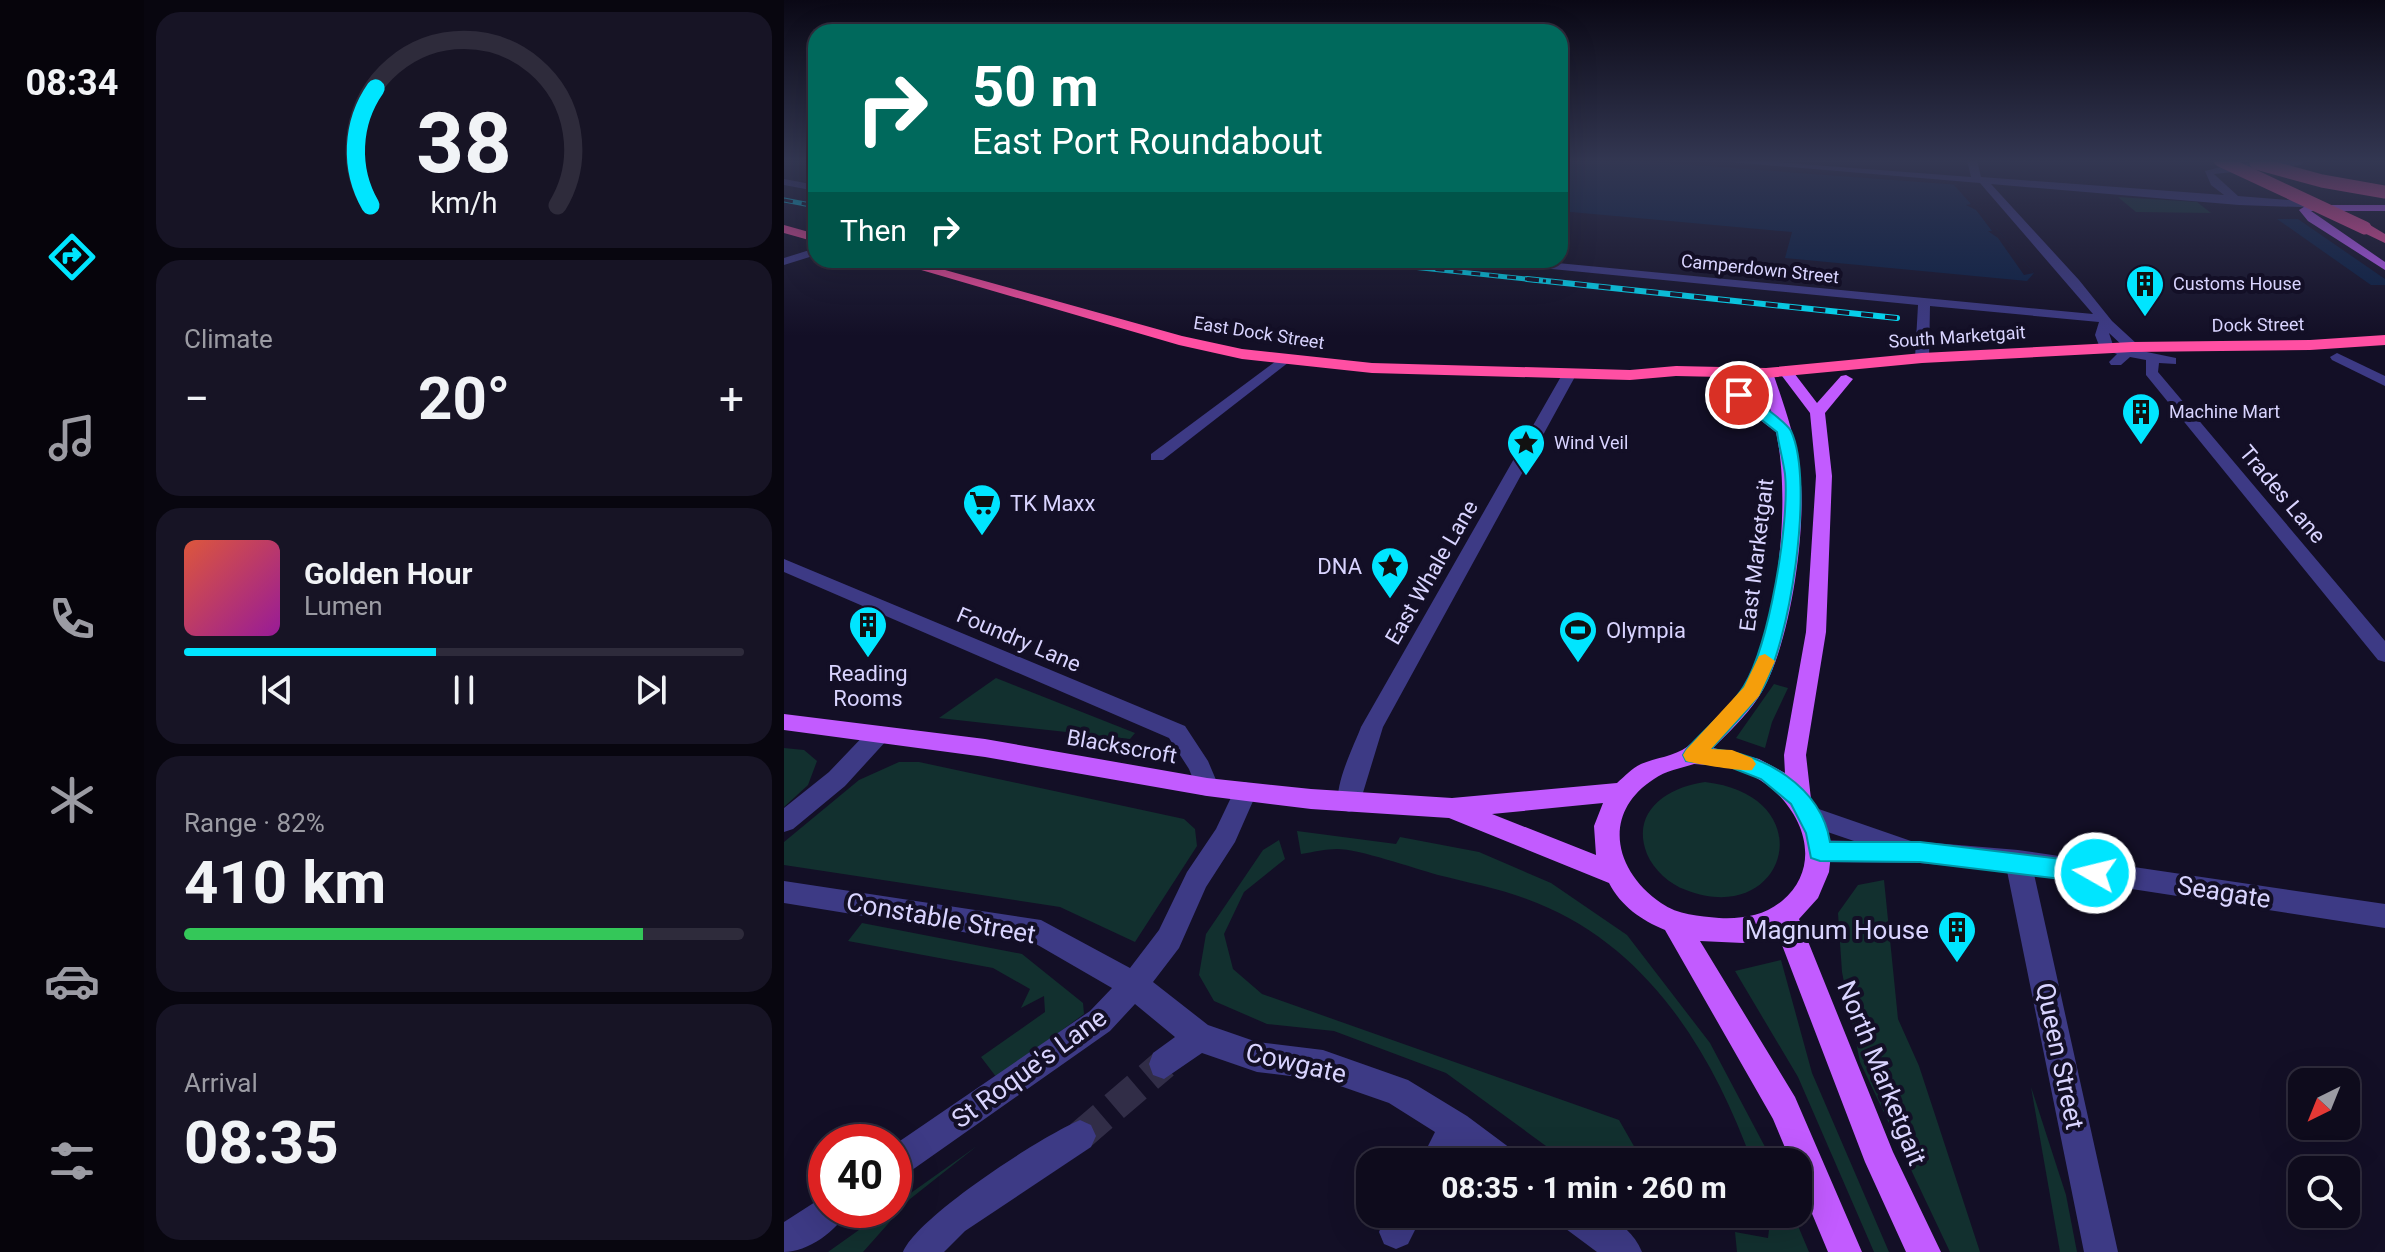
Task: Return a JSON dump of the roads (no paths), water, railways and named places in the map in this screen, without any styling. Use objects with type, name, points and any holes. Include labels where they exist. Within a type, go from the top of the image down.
[{"type":"highway","points":[[2345,218],[2385,239]]},
{"type":"highway","points":[[784,229],[808,236]]},
{"type":"highway","name":"East Dock Street","points":[[922,268],[1179,340],[1284,359],[1372,368],[1630,375],[1676,371],[1769,380]]},
{"type":"highway","name":"Dock Street","points":[[2120,353],[2385,340]]},
{"type":"highway","name":"South Marketgait","points":[[1846,379],[2120,353]]},
{"type":"highway","name":"South Marketgait","points":[[1791,379],[1922,358],[2120,353],[2152,362]]},
{"type":"highway","name":"Dock Street","points":[[2152,362],[2385,353]]},
{"type":"highway","name":"East Dock Street","points":[[1630,375],[1672,384],[1724,387],[1769,380],[1846,379]]},
{"type":"main road","points":[[2311,218],[2385,267]]},
{"type":"main road","points":[[1791,379],[1817,413],[1824,504],[1816,632],[1795,755],[1804,807],[1820,851],[1816,876],[1804,898],[1784,916],[1752,930],[1714,933],[1676,925],[1651,912],[1631,895],[1616,874],[1606,845],[1607,817],[1619,792],[1639,773],[1664,761],[1693,755],[1732,759],[1769,773],[1804,807]]},
{"type":"main road","points":[[1817,413],[1846,379]]},
{"type":"main road","name":"East Marketgait","points":[[1693,755],[1752,691],[1774,633],[1792,505],[1793,475],[1769,380]]},
{"type":"main road","points":[[1724,387],[1783,430]]},
{"type":"main road","name":"Blackscroft","points":[[784,722],[985,748],[1207,787],[1349,802],[1452,808],[1619,792]]},
{"type":"main road","name":"Blackscroft","points":[[1452,808],[1616,874]]},
{"type":"main road","name":"North Marketgait","points":[[1784,916],[1881,1162],[1924,1252]]},
{"type":"main road","points":[[1676,925],[1784,1108],[1845,1252]]},
{"type":"street","points":[[2015,218],[2075,283],[2105,322],[2120,353]]},
{"type":"street","points":[[784,262],[808,254]]},
{"type":"street","name":"Camperdown Street","points":[[1568,268],[2105,322]]},
{"type":"street","points":[[1922,358],[1924,303]]},
{"type":"street","points":[[2105,322],[2102,335],[2120,353],[2171,361]]},
{"type":"street","points":[[2337,357],[2385,382]]},
{"type":"street","points":[[1157,457],[1284,359]]},
{"type":"street","name":"Trades Lane","points":[[2152,362],[2151,372],[2385,655]]},
{"type":"street","name":"East Whale Lane","points":[[1349,802],[1353,779],[1372,727],[1570,373]]},
{"type":"street","name":"Foundry Lane","points":[[784,565],[1177,732],[1200,767],[1207,787]]},
{"type":"street","points":[[784,822],[837,779],[879,734]]},
{"type":"street","name":"St Roque's Lane","points":[[912,1152],[1089,1029],[1134,985],[1169,939],[1196,880],[1226,835],[1245,792]]},
{"type":"street","name":"Seagate","points":[[1804,807],[1920,852]]},
{"type":"street","name":"Seagate","points":[[1820,851],[1920,852],[2018,861],[2385,916]]},
{"type":"street","name":"Queen Street","points":[[2018,861],[2101,1252]]},
{"type":"street","name":"Constable Street","points":[[784,892],[1041,932],[1134,985]]},
{"type":"street","name":"Cowgate","points":[[1134,985],[1199,1037],[1257,1057],[1323,1065],[1397,1091],[1484,1148]]},
{"type":"street","points":[[1164,1064],[1199,1037]]},
{"type":"street","points":[[1444,1148],[1456,1127]]},
{"type":"street","points":[[920,1252],[953,1219],[1080,1136]]},
{"type":"street","points":[[784,1242],[808,1225]]},
{"type":"street","points":[[1592,1228],[1624,1252]]},
{"type":"water","points":[[1642,218],[1988,218],[2034,273],[2027,281],[1785,258],[1792,232]]},
{"type":"water","points":[[2277,219],[2298,219],[2385,279],[2385,285],[2371,285]]},
{"type":"tunnel","points":[[1080,1136],[1164,1064]]},
{"type":"railway","points":[[1422,268],[1539,280]]},
{"type":"railway","points":[[1527,279],[1539,280]]},
{"type":"railway","points":[[1539,280],[1546,281]]},
{"type":"railway","points":[[1539,280],[1897,318]]},
{"type":"place","name":"Customs House","points":[[2145,318]]},
{"type":"place","name":"Machine Mart","points":[[2141,446]]},
{"type":"place","name":"Wind Veil","points":[[1526,477]]},
{"type":"place","name":"TK Maxx","points":[[982,537]]},
{"type":"place","name":"DNA","points":[[1390,600]]},
{"type":"place","name":"Reading Rooms","points":[[868,659]]},
{"type":"place","name":"Olympia","points":[[1578,664]]},
{"type":"place","name":"Magnum House","points":[[1957,964]]}]
